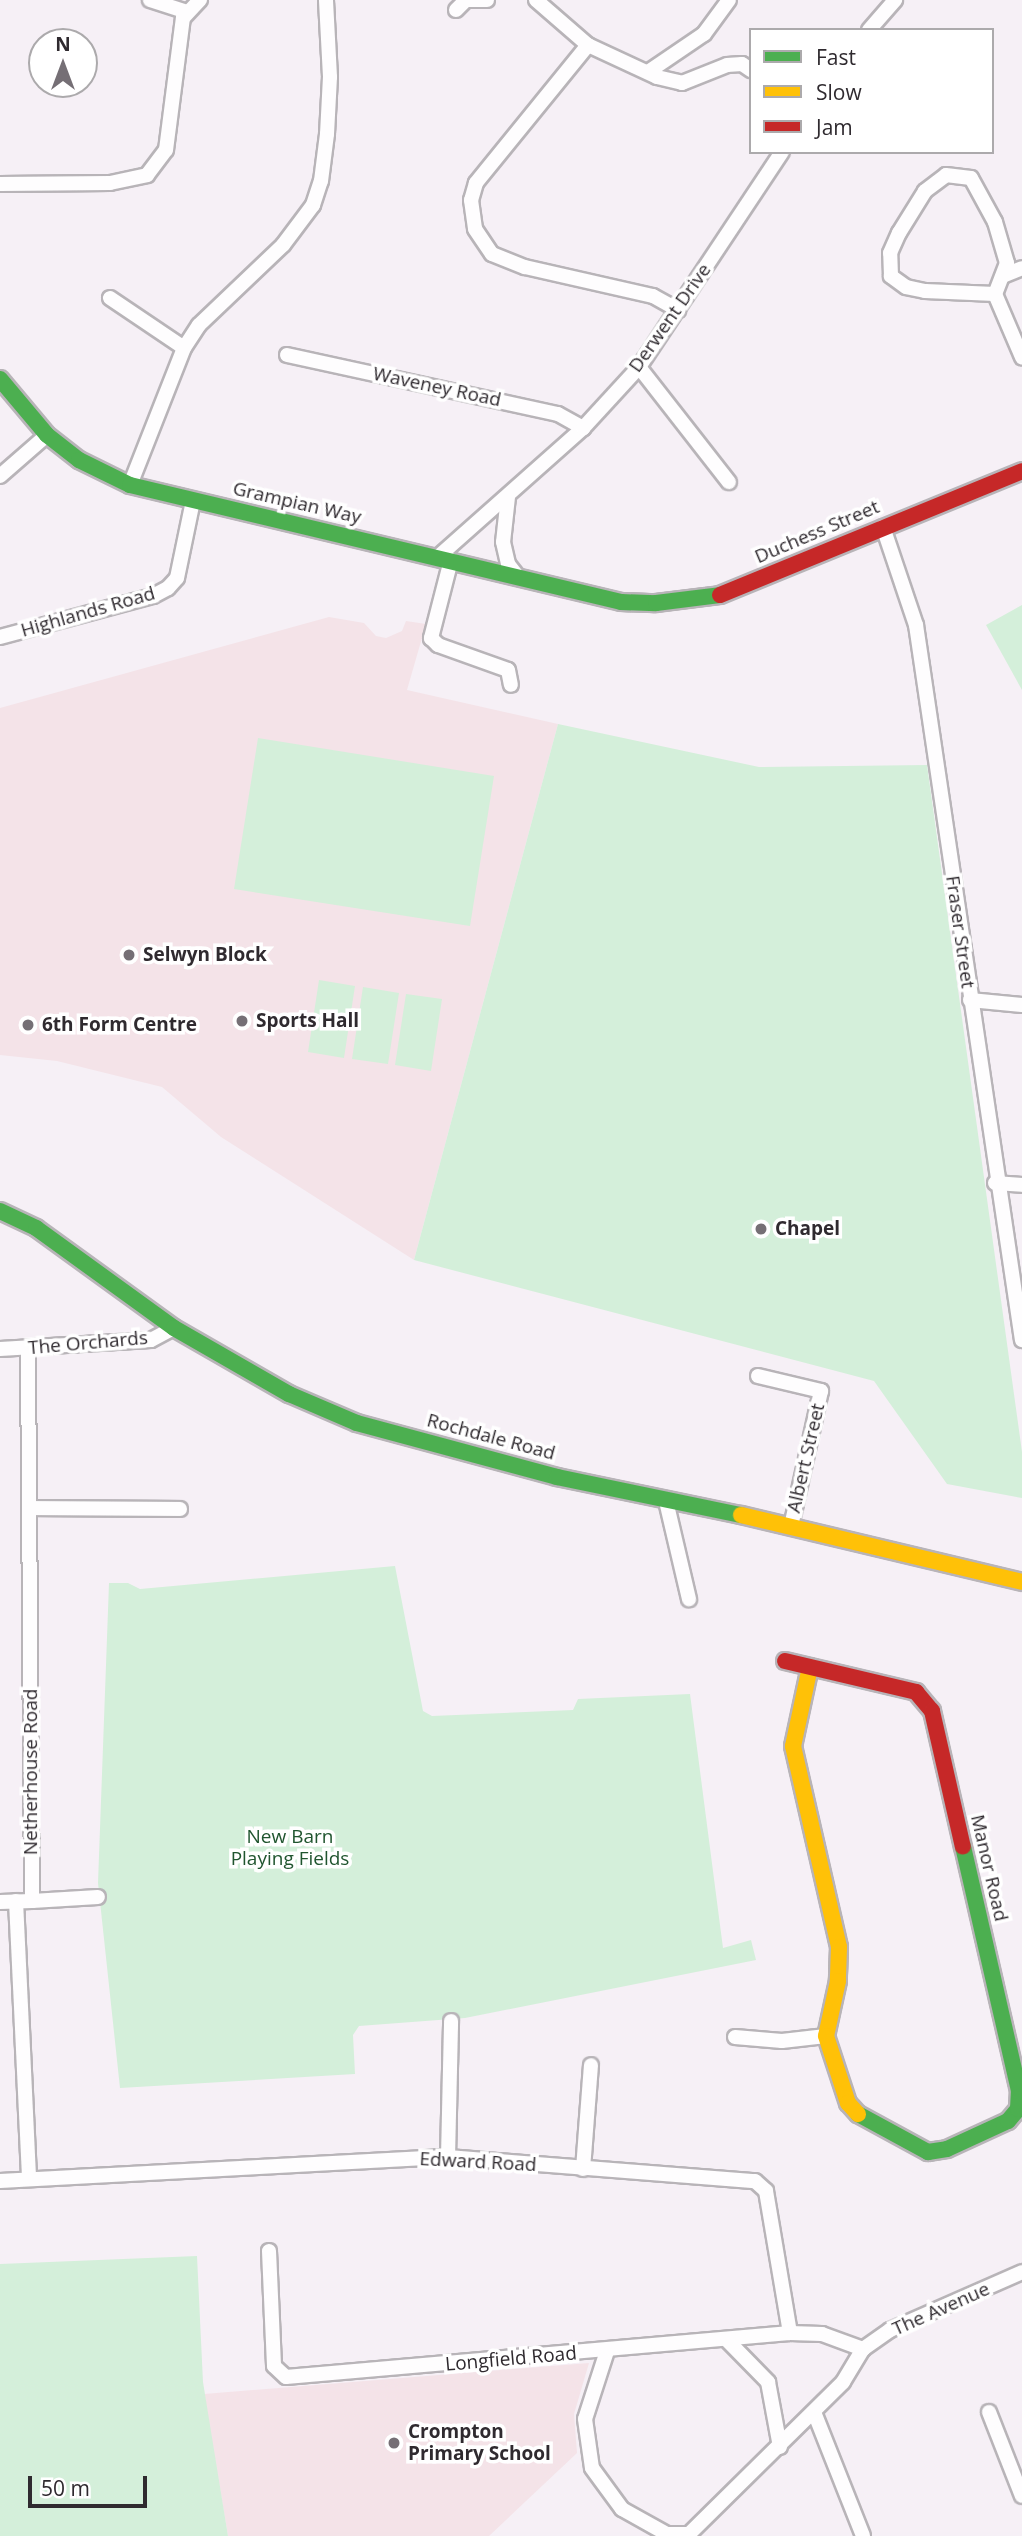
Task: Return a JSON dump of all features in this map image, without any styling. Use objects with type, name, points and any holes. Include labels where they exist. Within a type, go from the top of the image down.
[{"type":"street","points":[[150,0],[187,12]]},
{"type":"street","points":[[0,184],[110,183],[147,175],[166,150],[183,18],[200,0]]},
{"type":"street","points":[[130,485],[184,348],[199,325],[283,246],[313,205],[321,181],[327,134],[330,77],[327,0]]},
{"type":"street","points":[[456,10],[466,0],[487,0]]},
{"type":"street","points":[[536,0],[588,45],[648,72],[682,83],[727,65],[741,64],[749,68]]},
{"type":"street","points":[[648,72],[704,34],[729,0]]},
{"type":"street","points":[[871,28],[895,0]]},
{"type":"street","points":[[588,45],[476,183],[471,200],[475,229],[492,254],[525,267],[653,296],[678,310]]},
{"type":"street","name":"Derwent Drive","points":[[445,558],[583,428],[639,367],[781,154]]},
{"type":"street","points":[[995,294],[925,291],[906,287],[891,276],[890,253],[899,233],[937,179],[956,174],[971,178],[979,187],[1007,263],[995,294],[1022,357]]},
{"type":"street","points":[[1004,275],[1022,268]]},
{"type":"street","points":[[110,298],[184,348]]},
{"type":"street","name":"Waveney Road","points":[[287,355],[558,414],[583,428]]},
{"type":"street","points":[[639,367],[729,482]]},
{"type":"street","name":"Grampian Way","points":[[0,379],[47,435],[79,460],[130,485],[621,602]]},
{"type":"street","points":[[0,476],[47,435]]},
{"type":"street","name":"Duchess Street","points":[[621,602],[656,603],[725,594],[1022,471]]},
{"type":"street","points":[[508,497],[503,542],[508,564],[518,577]]},
{"type":"street","name":"Highlands Road","points":[[0,637],[153,596],[168,588],[179,570],[193,501]]},
{"type":"street","name":"Fraser Street","points":[[883,527],[916,625],[995,1183],[1022,1340]]},
{"type":"street","points":[[445,558],[431,638],[438,645],[508,670],[512,685]]},
{"type":"street","points":[[970,1000],[1022,1005]]},
{"type":"street","points":[[995,1183],[1022,1185]]},
{"type":"street","name":"Rochdale Road","points":[[0,1211],[36,1228],[174,1328],[289,1394],[357,1423],[666,1501],[791,1526],[1022,1582]]},
{"type":"street","name":"The Orchards","points":[[0,1349],[150,1340],[174,1328]]},
{"type":"street","name":"Netherhouse Road","points":[[28,1349],[32,1901]]},
{"type":"street","name":"Albert Street","points":[[758,1376],[821,1391],[791,1526]]},
{"type":"street","points":[[666,1501],[689,1599]]},
{"type":"street","points":[[30,1508],[180,1509]]},
{"type":"street","name":"Manor Road","points":[[785,1661],[916,1692],[926,1698],[1014,2040],[1018,2109],[1007,2121],[947,2149],[928,2152],[863,2120],[848,2103],[825,2036]]},
{"type":"street","points":[[735,2038],[782,2041],[825,2036],[838,1981],[839,1948],[793,1746],[810,1667]]},
{"type":"street","points":[[0,1902],[98,1897]]},
{"type":"street","points":[[16,1901],[29,2179]]},
{"type":"street","points":[[448,2157],[450,2021]]},
{"type":"street","points":[[583,2169],[591,2065]]},
{"type":"street","name":"Edward Road","points":[[0,2181],[448,2157],[755,2181],[766,2190],[790,2333]]},
{"type":"street","name":"Longfield Road","points":[[269,2251],[274,2366],[286,2377],[790,2333],[822,2334],[863,2349]]},
{"type":"street","name":"The Avenue","points":[[863,2349],[890,2330],[1022,2272]]},
{"type":"street","points":[[727,2340],[768,2382],[780,2447]]},
{"type":"street","points":[[607,2351],[585,2419],[592,2468],[621,2509],[667,2534],[688,2535],[843,2382],[863,2349]]},
{"type":"street","points":[[814,2412],[863,2536]]},
{"type":"street","points":[[989,2412],[1022,2496]]},
{"type":"shaded area","points":[[329,617],[364,623],[376,636],[386,638],[402,631],[406,621],[426,624],[407,690],[558,724],[414,1260],[221,1137],[162,1087],[57,1061],[0,1055],[0,708]]},
{"type":"shaded area","name":"Crompton Primary School","points":[[589,2363],[574,2414],[577,2453],[489,2536],[228,2536],[204,2394]]},
{"type":"green space","points":[[1022,605],[1022,690],[986,625]]},
{"type":"green space","points":[[558,724],[759,767],[927,765],[1022,1452],[1022,1498],[947,1484],[874,1381],[414,1260]]},
{"type":"green space","points":[[258,738],[494,776],[470,926],[234,889]]},
{"type":"green space","points":[[319,980],[355,986],[344,1058],[308,1052]]},
{"type":"green space","points":[[363,987],[399,993],[388,1064],[352,1059]]},
{"type":"green space","points":[[406,994],[442,999],[431,1071],[395,1065]]},
{"type":"green space","name":"New Barn Playing Fields","points":[[395,1566],[423,1711],[432,1716],[573,1710],[578,1699],[690,1694],[723,1948],[751,1940],[756,1960],[465,2018],[359,2026],[353,2035],[355,2074],[120,2088],[98,1883],[109,1583],[128,1583],[140,1589]]},
{"type":"green space","points":[[197,2256],[203,2382],[228,2536],[0,2536],[0,2264]]},
{"type":"traffic: fast","points":[[0,379],[47,435],[79,460],[130,485],[621,602],[656,603],[720,595]]},
{"type":"traffic: fast","points":[[0,1211],[36,1228],[174,1328],[289,1394],[357,1423],[557,1477],[741,1515]]},
{"type":"traffic: fast","points":[[858,2114],[928,2152],[947,2149],[1008,2121],[1018,2109],[1019,2091],[963,1847]]},
{"type":"traffic: slow","points":[[741,1515],[1022,1582]]},
{"type":"traffic: slow","points":[[810,1667],[793,1746],[839,1947],[838,1981],[826,2036],[848,2103],[858,2114]]},
{"type":"traffic: jam","points":[[720,595],[1022,471]]},
{"type":"traffic: jam","points":[[785,1661],[916,1692],[932,1711],[963,1847]]},
{"type":"place","name":"Selwyn Block","points":[[129,955]]},
{"type":"place","name":"Sports Hall","points":[[242,1021]]},
{"type":"place","name":"6th Form Centre","points":[[28,1025]]},
{"type":"place","name":"Chapel","points":[[761,1229]]},
{"type":"place","name":"Crompton Primary School","points":[[394,2443]]}]
